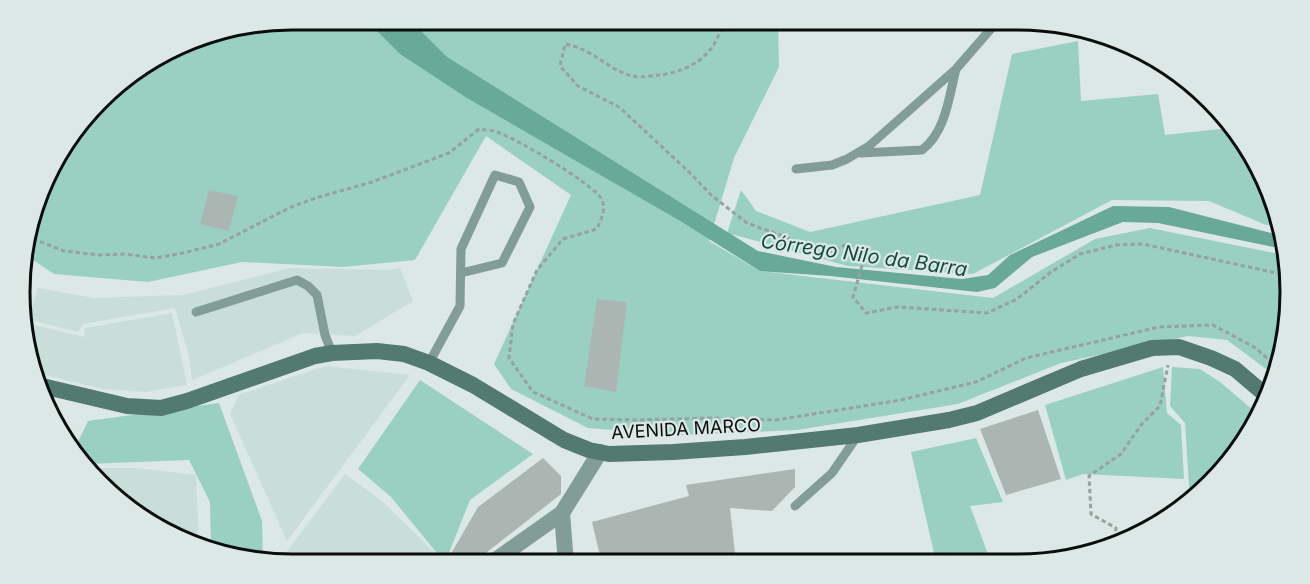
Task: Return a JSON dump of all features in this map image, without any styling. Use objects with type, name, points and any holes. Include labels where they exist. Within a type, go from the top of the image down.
[{"type":"main road","name":"AVENIDA MARCO","points":[[48,387],[127,406],[161,408],[315,356],[377,351],[404,354],[429,363],[473,385],[564,440],[600,452],[620,454],[673,452],[858,435],[949,420],[977,413],[1081,369],[1152,348],[1179,347],[1211,358],[1235,369],[1261,391]]},
{"type":"street","points":[[504,554],[562,513],[600,452]]},
{"type":"street","points":[[562,513],[565,554]]},
{"type":"lane","points":[[796,169],[831,165],[859,153],[880,138],[956,69],[984,30]]},
{"type":"lane","points":[[859,153],[922,150],[927,146],[939,132],[956,69]]},
{"type":"lane","points":[[429,363],[460,306],[461,249],[495,175],[519,182],[530,207],[502,263],[461,273]]},
{"type":"lane","points":[[196,312],[297,280],[317,295],[332,353]]},
{"type":"lane","points":[[795,506],[832,473],[858,435]]},
{"type":"path","points":[[722,30],[712,49],[698,63],[673,73],[633,76],[620,71],[588,51],[565,44],[560,66],[578,86],[618,107],[711,195],[747,222],[827,252],[848,244],[865,255],[853,297],[866,313],[897,307],[987,313],[1017,299],[1051,272],[1080,254],[1116,245],[1143,244],[1279,274]]},
{"type":"path","points":[[35,240],[64,251],[99,255],[125,254],[155,258],[183,253],[219,244],[291,207],[319,196],[372,182],[449,153],[479,129],[497,132],[526,147],[580,180],[601,198],[604,212],[597,230],[562,239],[537,270],[513,324],[509,358],[532,392],[593,419],[776,420],[901,400],[976,382],[1026,358],[1159,327],[1213,325],[1254,347],[1271,361]]},
{"type":"path","points":[[1115,535],[1116,528],[1091,514],[1089,476],[1121,454],[1142,425],[1160,406],[1168,365]]},
{"type":"shaded area","points":[[292,30],[778,30],[779,67],[734,158],[709,241],[760,271],[993,298],[1095,239],[1150,228],[1277,253],[1280,292],[1278,326],[1268,371],[1227,340],[1188,336],[1061,363],[958,404],[797,430],[677,435],[588,428],[511,389],[494,364],[571,195],[486,136],[415,260],[343,267],[242,262],[148,282],[54,274],[32,258],[39,224],[50,192],[74,146],[95,119],[119,95],[146,74],[176,57],[208,44],[258,32]]},
{"type":"shaded area","points":[[376,30],[420,30],[447,57],[758,251],[836,267],[962,279],[988,275],[1010,255],[1113,206],[1169,207],[1273,234],[1276,248],[1158,223],[1123,222],[1032,257],[995,288],[977,292],[760,271],[682,222],[467,98],[400,54]]},
{"type":"shaded area","points":[[1078,41],[1081,101],[1158,94],[1165,135],[1223,129],[1236,146],[1253,176],[1271,225],[1266,225],[1209,201],[1112,200],[973,274],[848,266],[727,233],[741,190],[756,211],[810,232],[980,195],[1012,54]]},
{"type":"shaded area","points":[[289,268],[387,270],[400,268],[413,301],[355,336],[303,333],[192,380],[189,357],[175,308],[83,324],[78,332],[32,320],[31,310],[38,288],[94,298],[183,295]]},
{"type":"shaded area","points":[[172,313],[187,385],[146,392],[103,389],[44,375],[32,324],[84,337],[85,328]]},
{"type":"shaded area","points":[[325,366],[410,375],[287,541],[230,414],[239,395]]},
{"type":"shaded area","points":[[1163,367],[1167,413],[1181,425],[1184,479],[1083,474],[1066,480],[1045,405]]},
{"type":"shaded area","points":[[1172,367],[1200,369],[1220,382],[1252,409],[1226,451],[1189,490],[1185,423],[1170,406]]},
{"type":"shaded area","points":[[420,380],[533,454],[470,500],[449,554],[438,554],[391,497],[358,469]]},
{"type":"shaded area","points":[[219,403],[262,521],[263,552],[211,541],[210,502],[189,460],[94,464],[78,443],[88,421]]},
{"type":"shaded area","points":[[976,438],[1003,502],[970,506],[988,554],[934,554],[911,452]]},
{"type":"shaded area","points":[[98,468],[137,468],[196,475],[199,536],[146,510],[119,489]]},
{"type":"shaded area","points":[[345,474],[382,501],[436,554],[292,554],[285,554]]},
{"type":"building","points":[[209,190],[238,196],[229,231],[200,224]]},
{"type":"building","points":[[597,299],[627,302],[616,392],[584,386]]},
{"type":"building","points":[[1038,410],[1061,479],[1006,495],[980,429]]},
{"type":"building","points":[[543,458],[561,476],[561,494],[485,554],[451,554],[478,507]]},
{"type":"building","points":[[795,469],[795,487],[772,511],[730,508],[735,554],[600,554],[592,522],[689,496],[686,485]]},
{"type":"water label","name":"Córrego Nilo da Barra","points":[[864,255]]}]
